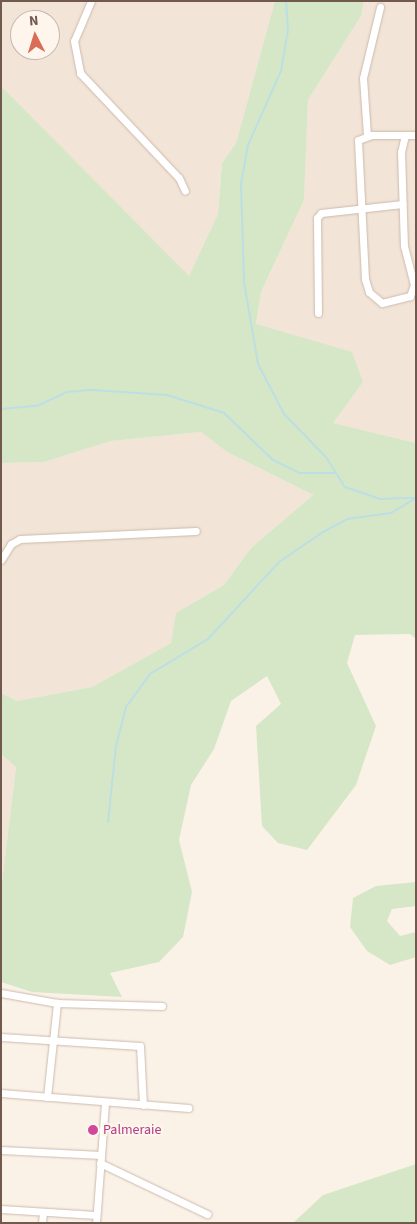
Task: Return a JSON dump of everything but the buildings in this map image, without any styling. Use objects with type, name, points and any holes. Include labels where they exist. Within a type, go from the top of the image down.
[{"type":"street","points":[[91,1],[74,41],[80,73],[178,178],[185,191]]},
{"type":"street","points":[[367,136],[364,78],[380,7]]},
{"type":"street","points":[[405,135],[403,204],[413,292],[382,303],[369,292],[366,279],[358,140],[367,136],[405,135],[416,135]]},
{"type":"street","points":[[318,314],[317,218],[321,213],[403,204]]},
{"type":"street","points":[[1,560],[11,544],[20,539],[196,531]]},
{"type":"street","points":[[1,993],[57,1002],[162,1006]]},
{"type":"street","points":[[47,1097],[50,1040],[57,1002]]},
{"type":"street","points":[[1,1037],[140,1046],[142,1105]]},
{"type":"street","points":[[1,1093],[188,1108]]},
{"type":"street","points":[[1,1209],[43,1212],[96,1220],[105,1102]]},
{"type":"street","points":[[1,1150],[100,1159],[207,1214]]},
{"type":"street","points":[[42,1223],[43,1212]]},
{"type":"shaded area","points":[[1,1],[275,1],[236,143],[222,163],[218,214],[189,277],[1,86]]},
{"type":"shaded area","points":[[364,1],[416,1],[416,443],[332,423],[363,382],[256,324],[261,292],[304,200],[308,100],[361,16]]},
{"type":"shaded area","points":[[201,432],[227,452],[313,495],[251,548],[224,585],[177,613],[171,643],[92,687],[17,701],[1,693],[1,463],[44,462],[111,441]]},
{"type":"shaded area","points":[[1,754],[16,767],[1,890]]},
{"type":"green space","points":[[275,1],[364,1],[361,16],[308,100],[304,200],[261,292],[256,324],[352,352],[363,382],[333,423],[416,443],[416,639],[410,634],[355,635],[347,663],[376,726],[356,785],[307,850],[278,843],[262,826],[256,726],[281,704],[267,676],[231,701],[214,749],[191,785],[179,840],[192,892],[183,937],[159,962],[110,973],[122,997],[32,992],[1,982],[1,890],[16,767],[1,754],[1,693],[17,701],[92,687],[171,643],[176,613],[224,585],[251,548],[313,495],[227,452],[201,432],[111,441],[44,462],[1,463],[1,86],[189,276],[218,214],[222,163],[236,143]]},
{"type":"green space","points":[[416,882],[416,906],[392,909],[387,921],[400,936],[416,932],[416,957],[390,965],[367,951],[350,927],[353,898],[376,886]]},
{"type":"green space","points":[[416,1164],[416,1223],[293,1223],[323,1195]]},
{"type":"waterway","points":[[286,1],[288,30],[281,71],[248,145],[241,184],[244,282],[258,364],[284,414],[326,457],[345,487],[380,499],[416,498]]},
{"type":"waterway","points":[[1,409],[37,406],[67,392],[92,390],[167,395],[224,413],[273,460],[300,473],[334,473]]},
{"type":"waterway","points":[[108,822],[116,746],[126,707],[150,674],[208,639],[279,562],[323,532],[347,519],[391,513],[414,499]]},
{"type":"place","name":"Palmeraie","points":[[93,1130]]}]
